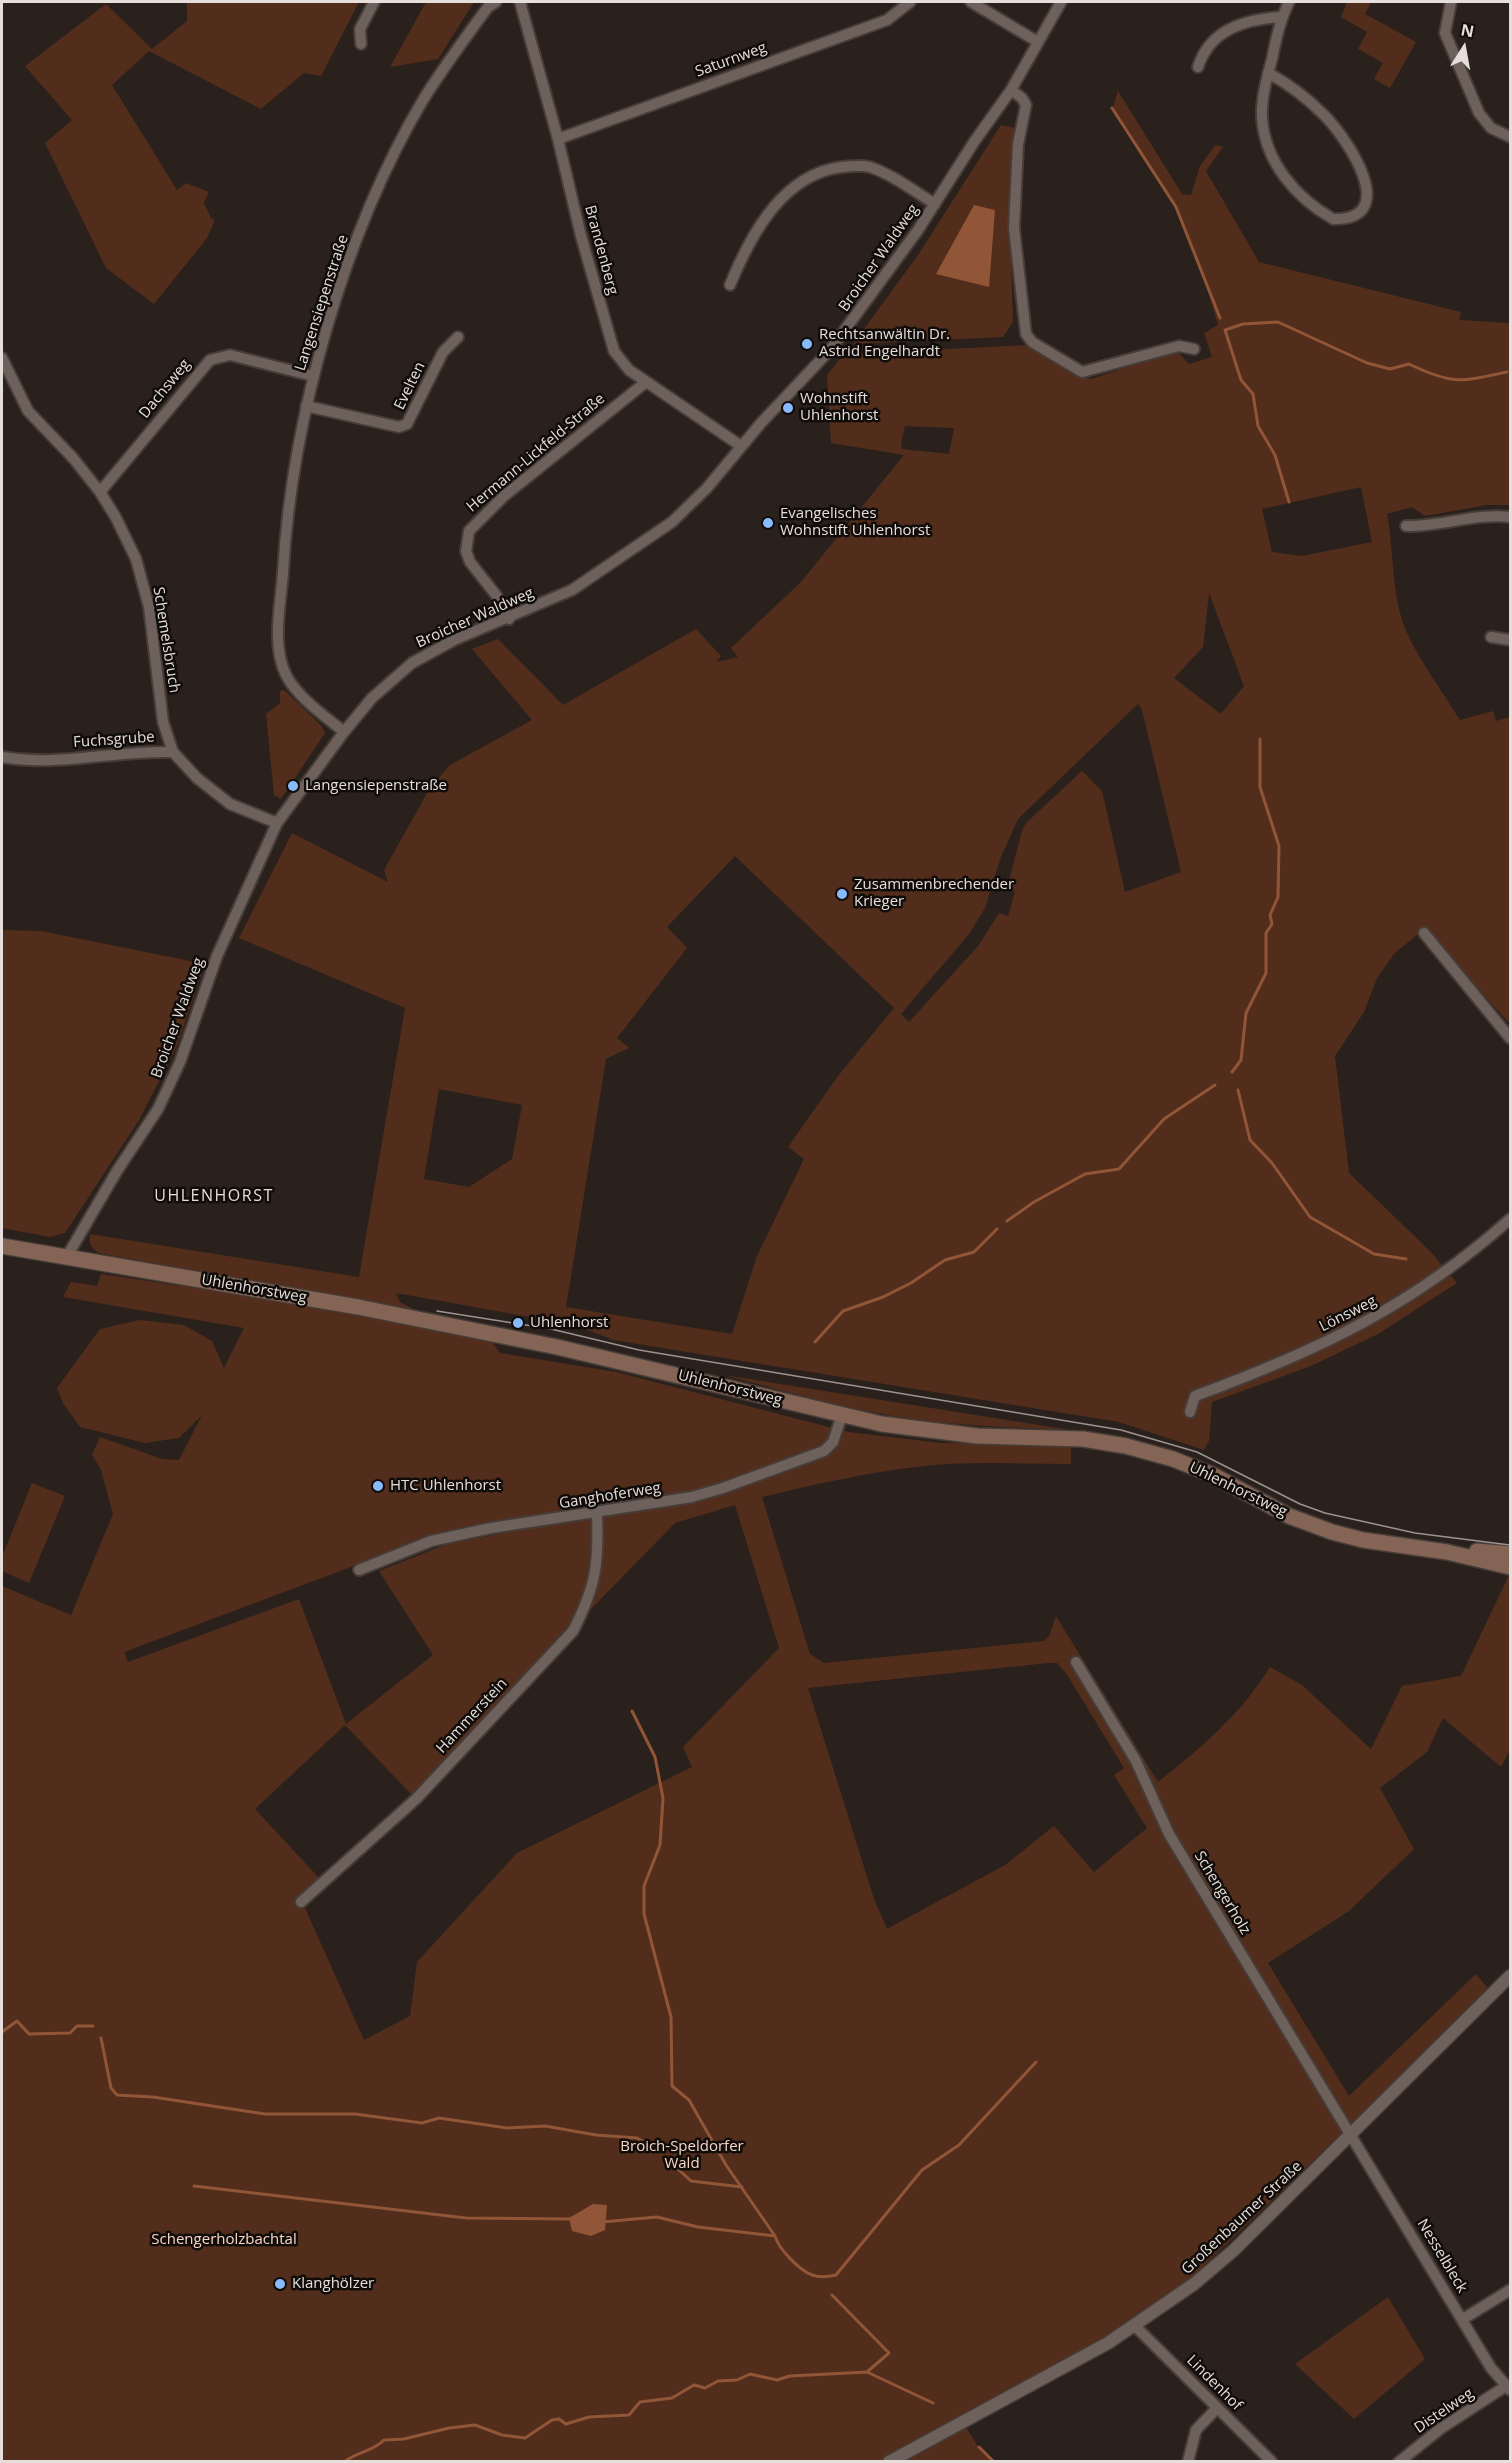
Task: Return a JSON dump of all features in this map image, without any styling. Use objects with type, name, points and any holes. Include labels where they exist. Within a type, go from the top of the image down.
[{"type":"main road","name":"Uhlenhorstweg","points":[[2,1246],[357,1307],[557,1347],[842,1415],[940,1432],[1083,1438],[1126,1446],[1173,1459],[1213,1475],[1312,1526],[1363,1540],[1447,1552],[1510,1567]]},
{"type":"main road","name":"Uhlenhorstweg","points":[[1447,1552],[1510,1554]]},
{"type":"street","points":[[361,44],[360,29],[374,2]]},
{"type":"street","name":"Langensiepenstraße","points":[[344,732],[293,685],[286,674],[278,639],[284,555],[306,406],[313,376],[363,227],[397,149],[446,64],[488,7],[496,2]]},
{"type":"street","name":"Brandenberg","points":[[520,2],[558,139],[580,236],[609,337],[623,363],[741,446]]},
{"type":"street","name":"Saturnweg","points":[[558,139],[887,20],[910,2]]},
{"type":"street","points":[[971,2],[1038,42]]},
{"type":"street","name":"Broicher Waldweg","points":[[66,1258],[117,1171],[158,1109],[180,1062],[217,956],[277,823],[344,732],[372,698],[412,663],[454,640],[509,619],[572,590],[636,549],[672,522],[707,488],[741,446],[844,332],[935,204],[1011,90],[1061,2]]},
{"type":"street","points":[[1268,73],[1308,100],[1342,136],[1368,188],[1363,209],[1355,216],[1333,219],[1292,188],[1274,161],[1264,133],[1262,116],[1268,73],[1282,17],[1289,2]]},
{"type":"street","points":[[1451,2],[1445,33],[1479,113],[1491,128],[1510,137]]},
{"type":"street","points":[[1198,67],[1203,51],[1233,27],[1262,18],[1282,17]]},
{"type":"street","points":[[1011,90],[1022,98],[1026,105],[1018,144],[1014,228],[1026,334],[1032,342],[1082,372],[1179,346],[1194,349]]},
{"type":"street","points":[[730,285],[745,249],[784,194],[806,177],[834,168],[868,166],[887,174],[935,204]]},
{"type":"street","name":"Evelten","points":[[306,406],[399,427],[407,424],[443,352],[458,337]]},
{"type":"street","name":"Dachsweg","points":[[100,492],[210,360],[230,355],[313,376]]},
{"type":"street","name":"Schemelsbruch","points":[[2,358],[28,411],[73,458],[100,492],[115,516],[136,560],[149,607],[163,722],[173,752]]},
{"type":"street","name":"Hermann-Lickfeld-Straße","points":[[509,619],[496,595],[470,562],[466,551],[469,531],[504,496],[646,381]]},
{"type":"street","points":[[1406,526],[1430,526],[1473,517],[1510,517]]},
{"type":"street","points":[[1491,636],[1510,640]]},
{"type":"street","name":"Fuchsgrube","points":[[2,757],[56,760],[136,751],[173,752],[197,778],[230,804],[277,823]]},
{"type":"street","points":[[1424,933],[1510,1038]]},
{"type":"street","name":"Lönsweg","points":[[1190,1413],[1195,1396],[1262,1372],[1322,1345],[1401,1304],[1482,1244],[1510,1219]]},
{"type":"street","name":"Ganghoferweg","points":[[359,1570],[430,1541],[491,1528],[597,1514],[692,1497],[824,1451],[833,1442],[842,1415]]},
{"type":"street","name":"Hammerstein","points":[[301,1902],[416,1799],[573,1631],[588,1602],[596,1575],[597,1514]]},
{"type":"street","name":"Schengerholz","points":[[1076,1662],[1136,1761],[1169,1834],[1352,2134]]},
{"type":"street","name":"Großenbaumer Straße","points":[[889,2462],[1108,2343],[1194,2284],[1234,2250],[1510,1976]]},
{"type":"street","name":"Nesselbleck","points":[[1352,2134],[1491,2367],[1508,2388]]},
{"type":"street","points":[[1463,2319],[1510,2290]]},
{"type":"street","name":"Lindenhof","points":[[1135,2326],[1272,2462]]},
{"type":"street","name":"Distelweg","points":[[1399,2462],[1440,2429],[1508,2388]]},
{"type":"street","points":[[1188,2462],[1196,2430],[1217,2408]]},
{"type":"green space","points":[[187,2],[359,2],[321,76],[304,73],[261,109],[149,51],[112,85],[177,190],[186,183],[209,192],[204,203],[211,218],[215,220],[207,238],[154,304],[106,268],[45,143],[72,120],[25,66],[106,4],[152,49],[187,21]]},
{"type":"green space","points":[[426,2],[474,2],[438,59],[390,67]]},
{"type":"green space","points":[[1347,2],[1371,2],[1365,14],[1416,42],[1390,88],[1374,79],[1383,63],[1358,49],[1367,32],[1341,17]]},
{"type":"green space","points":[[1118,91],[1182,194],[1191,195],[1200,166],[1215,145],[1223,147],[1206,171],[1259,262],[1461,312],[1459,320],[1510,323],[1510,505],[1487,505],[1425,516],[1412,507],[1387,514],[1400,614],[1423,662],[1460,720],[1493,711],[1496,721],[1510,717],[1510,1024],[1424,929],[1394,954],[1377,978],[1364,1012],[1335,1056],[1349,1173],[1430,1251],[1457,1283],[1378,1334],[1311,1366],[1212,1402],[1209,1441],[1204,1450],[1119,1422],[613,1340],[575,1325],[396,1293],[400,1302],[421,1313],[99,1253],[94,1249],[90,1243],[90,1234],[359,1277],[405,1008],[239,938],[292,833],[388,882],[384,870],[430,788],[450,765],[532,720],[472,649],[498,639],[563,705],[696,629],[721,656],[716,662],[738,657],[731,648],[801,582],[904,455],[831,443],[827,375],[844,354],[1029,345],[1072,372],[1091,379],[1177,351],[1189,364],[1212,357],[1204,333],[1218,325],[1202,271],[1175,208],[1113,107]],"holes":[[[905,426],[954,428],[949,454],[902,449]],[[1361,487],[1372,542],[1302,556],[1272,552],[1262,509]],[[1209,593],[1244,686],[1221,714],[1174,678],[1203,647]],[[1138,704],[1142,710],[1181,872],[1125,892],[1102,791],[1082,771],[1026,823],[1007,888],[1015,892],[1008,916],[999,913],[979,945],[909,1022],[901,1014],[969,934],[985,908],[1001,857],[1018,819]],[[735,856],[894,1008],[838,1076],[788,1147],[804,1159],[757,1256],[732,1334],[566,1307],[606,1059],[629,1048],[617,1038],[687,948],[667,927]],[[439,1089],[522,1105],[512,1159],[469,1187],[424,1179]]]},
{"type":"green space","points":[[1001,125],[1016,128],[1010,228],[1013,322],[1003,337],[853,344],[918,255]]},
{"type":"green space","points":[[284,690],[321,725],[325,733],[281,799],[274,795],[266,714],[280,703],[280,691]]},
{"type":"green space","points":[[2,930],[41,931],[205,964],[176,1048],[139,1120],[65,1233],[50,1237],[2,1228]]},
{"type":"green space","name":"Broich-Speldorfer Wald","points":[[101,1274],[270,1299],[491,1341],[500,1353],[616,1372],[848,1432],[941,1443],[1071,1444],[1071,1464],[942,1464],[843,1479],[762,1497],[810,1654],[824,1663],[1044,1641],[1049,1636],[1056,1616],[1158,1782],[1189,1757],[1233,1715],[1247,1700],[1270,1667],[1302,1685],[1371,1749],[1402,1686],[1461,1676],[1510,1573],[1510,1750],[1501,1767],[1443,1718],[1427,1752],[1380,1788],[1414,1849],[1349,1911],[1268,1963],[1349,2096],[1476,1974],[1490,1991],[1193,2276],[1103,2339],[959,2416],[977,2445],[994,2461],[2,2461],[2,1586],[71,1615],[113,1514],[101,1470],[92,1455],[100,1437],[162,1459],[179,1460],[202,1415],[179,1438],[145,1443],[80,1427],[63,1403],[57,1388],[100,1329],[140,1320],[184,1325],[212,1341],[224,1368],[244,1328],[63,1297],[71,1282],[97,1286]],"holes":[[[735,1505],[779,1648],[683,1747],[692,1767],[517,1853],[417,1962],[410,2016],[364,2040],[301,1899],[321,1880],[255,1809],[345,1725],[412,1795],[557,1642],[580,1608],[588,1612],[675,1523]],[[556,1513],[556,1523],[447,1544],[379,1571],[433,1655],[346,1724],[299,1599],[128,1662],[124,1652],[431,1537],[491,1522]],[[1057,1663],[1066,1673],[1124,1768],[1114,1775],[1147,1828],[1094,1872],[1054,1826],[1005,1865],[887,1929],[874,1899],[808,1688]]]},
{"type":"green space","points":[[724,1375],[1070,1430],[959,1424],[893,1416],[829,1403]]},
{"type":"green space","points":[[32,1483],[65,1496],[29,1583],[2,1571],[2,1557]]},
{"type":"green space","points":[[1388,2297],[1425,2359],[1354,2419],[1295,2364]]},
{"type":"shaded area","points":[[974,205],[995,210],[989,287],[936,274]]},
{"type":"shaded area","points":[[593,2204],[607,2205],[605,2230],[591,2236],[572,2231],[569,2218]]},
{"type":"waterway","points":[[1112,108],[1176,207],[1220,318]]},
{"type":"waterway","points":[[1289,502],[1275,455],[1258,426],[1253,394],[1241,380],[1225,330],[1243,324],[1278,322],[1367,363],[1390,369],[1409,364],[1436,376],[1457,380],[1507,372]]},
{"type":"waterway","points":[[1232,1072],[1241,1060],[1246,1013],[1266,973],[1266,933],[1272,924],[1270,915],[1278,897],[1279,846],[1260,787],[1260,739]]},
{"type":"waterway","points":[[1007,1221],[1034,1202],[1085,1174],[1119,1169],[1164,1119],[1215,1085]]},
{"type":"waterway","points":[[1238,1090],[1250,1140],[1272,1163],[1310,1217],[1374,1254],[1406,1259]]},
{"type":"waterway","points":[[815,1342],[843,1311],[883,1297],[911,1283],[945,1260],[974,1252],[997,1229]]},
{"type":"waterway","points":[[632,1711],[655,1757],[663,1798],[660,1845],[644,1886],[644,1914],[671,2017],[672,2086],[689,2100],[726,2165],[780,2246],[795,2264],[815,2276],[836,2275],[922,2170],[959,2145],[1036,2062]]},
{"type":"waterway","points":[[2,2032],[17,2021],[29,2034],[70,2033],[77,2026],[93,2026]]},
{"type":"waterway","points":[[101,2038],[111,2088],[117,2095],[153,2097],[265,2114],[355,2114],[422,2123],[439,2118],[507,2128],[545,2126],[596,2135],[637,2138],[657,2150]]},
{"type":"waterway","points":[[666,2158],[691,2181],[742,2187]]},
{"type":"waterway","points":[[194,2186],[466,2218],[571,2219]]},
{"type":"waterway","points":[[602,2222],[657,2217],[698,2227],[775,2236]]},
{"type":"waterway","points":[[832,2295],[889,2353],[867,2372]]},
{"type":"waterway","points":[[344,2462],[376,2447],[384,2440],[404,2439],[449,2428],[475,2425],[502,2435],[525,2438],[552,2420],[559,2419],[566,2424],[589,2417],[629,2415],[640,2402],[672,2398],[694,2385],[705,2388],[718,2381],[737,2380],[750,2374],[777,2380],[790,2376],[867,2372],[933,2403]]},
{"type":"waterway","points":[[979,2447],[994,2462]]},
{"type":"tram line","points":[[437,1311],[551,1329],[639,1350],[1121,1430],[1197,1452],[1300,1504],[1325,1513],[1415,1533],[1510,1545]]},
{"type":"place","name":"Rechtsanwältin Dr. Astrid Engelhardt","points":[[807,344]]},
{"type":"place","name":"Wohnstift Uhlenhorst","points":[[788,408]]},
{"type":"place","name":"Evangelisches Wohnstift Uhlenhorst","points":[[768,523]]},
{"type":"place","name":"Langensiepenstraße","points":[[293,786]]},
{"type":"place","name":"Zusammenbrechender Krieger","points":[[842,894]]},
{"type":"place","name":"Uhlenhorst","points":[[518,1323]]},
{"type":"place","name":"HTC Uhlenhorst","points":[[378,1486]]},
{"type":"place","name":"Klanghölzer","points":[[280,2284]]},
{"type":"district","name":"UHLENHORST","points":[[214,1196]]},
{"type":"park label","name":"Schengerholzbachtal","points":[[224,2240]]}]
